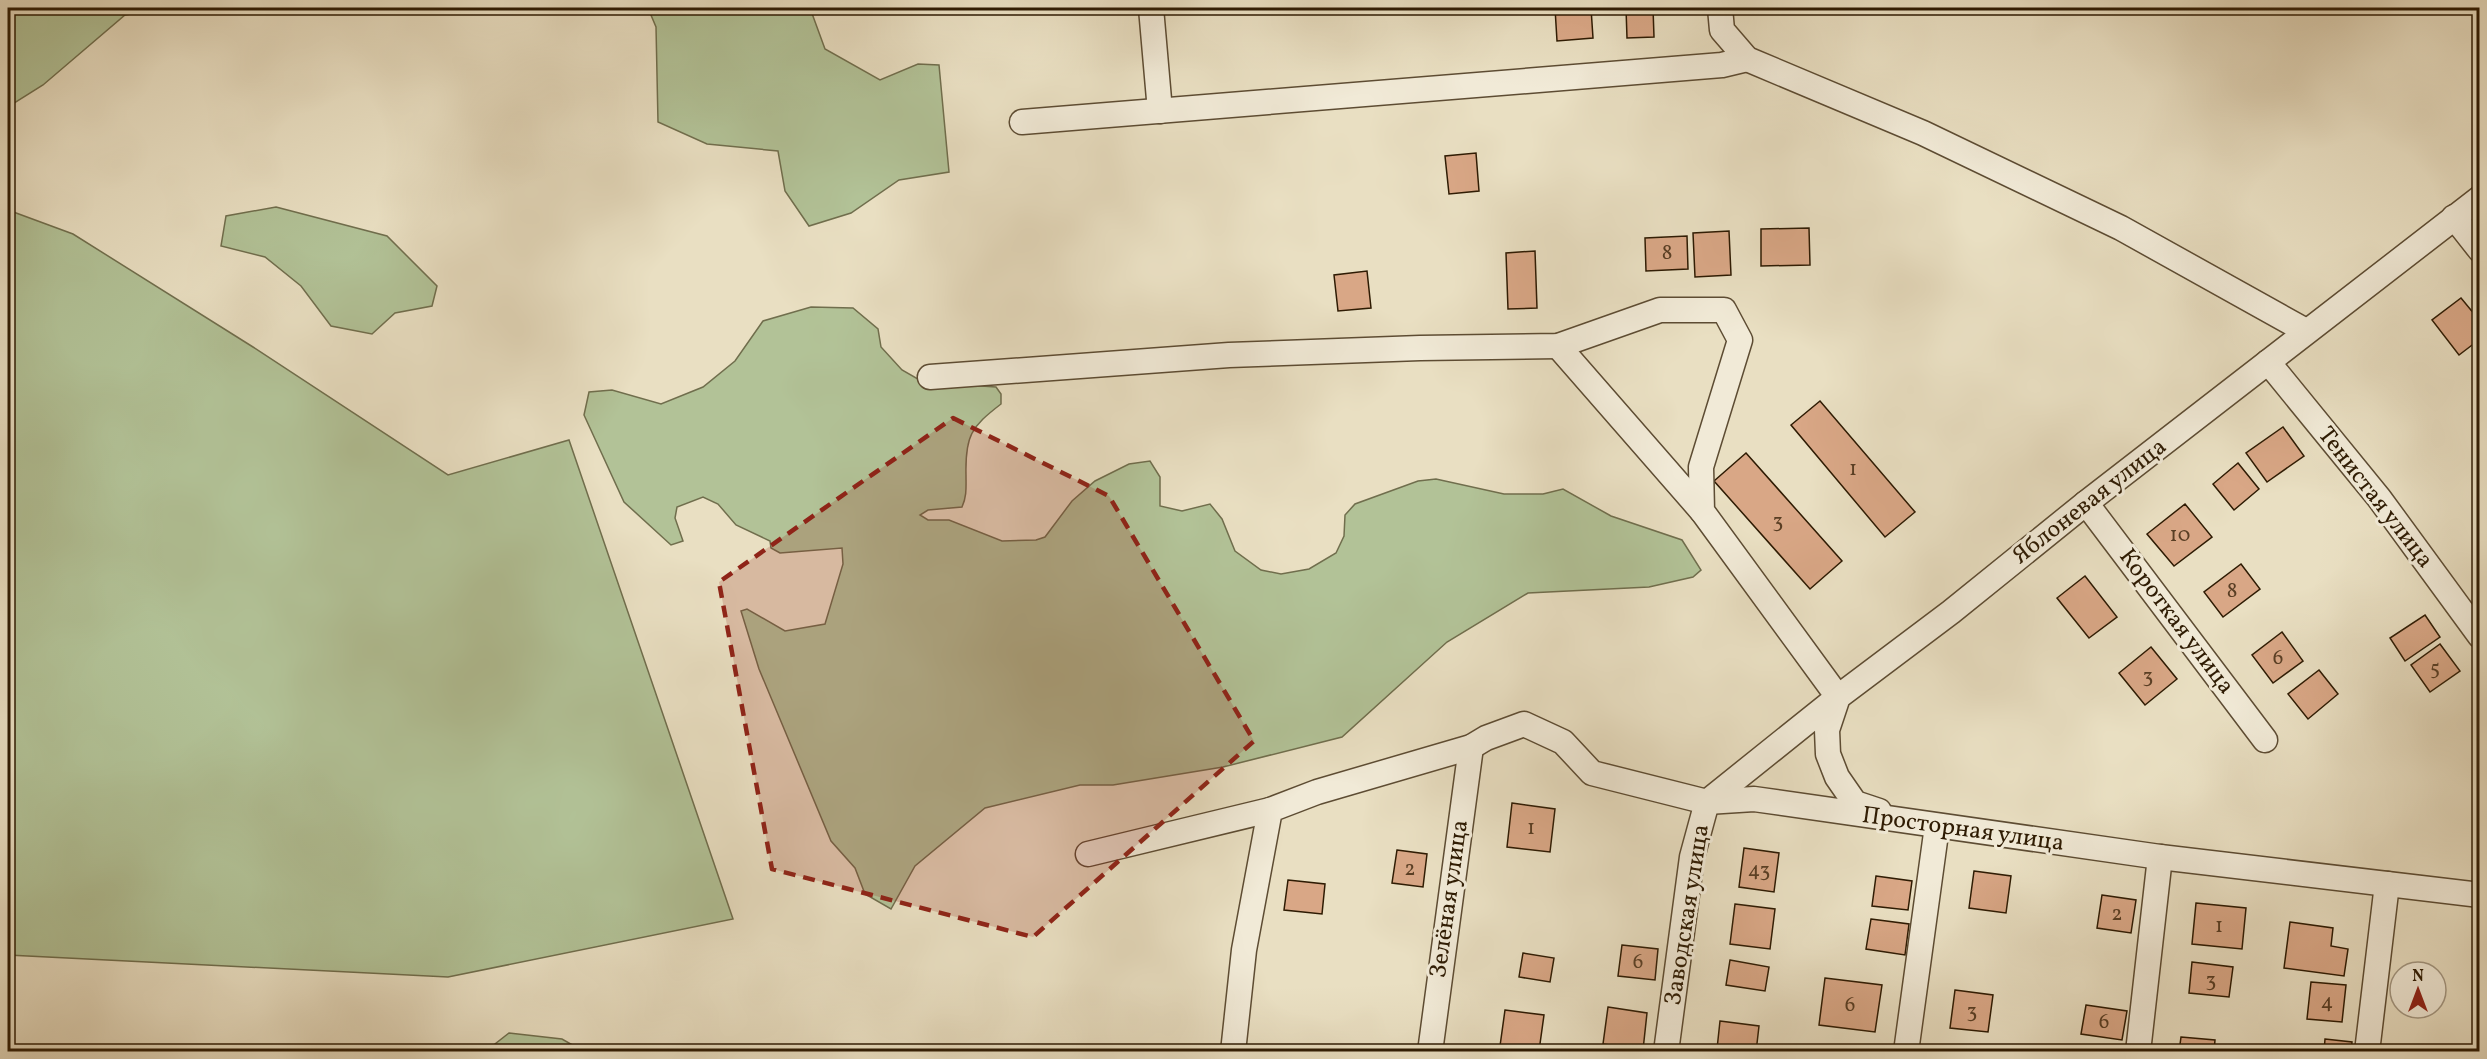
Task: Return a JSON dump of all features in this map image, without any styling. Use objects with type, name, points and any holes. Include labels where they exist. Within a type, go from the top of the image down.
[{"type":"street","points":[[1151,8],[1160,111]]},
{"type":"street","points":[[1720,8],[1722,30],[1747,59],[1923,133],[2111,223],[2306,331]]},
{"type":"street","points":[[1022,122],[1722,64],[1747,59]]},
{"type":"street","name":"Яблоневая улица","points":[[1838,697],[1951,612],[2086,503],[2480,198]]},
{"type":"street","points":[[2454,217],[2480,250]]},
{"type":"street","points":[[930,376],[1229,355],[1558,346],[1660,310],[1724,310],[1740,339],[1701,467],[1702,511]]},
{"type":"street","points":[[1558,346],[1702,511],[1838,697],[1827,730],[1828,754],[1837,777],[1855,803],[1913,823]]},
{"type":"street","name":"Тенистая улица","points":[[2268,362],[2379,498],[2480,636]]},
{"type":"street","name":"Короткая улица","points":[[2086,503],[2265,740]]},
{"type":"street","name":"Заводская улица","points":[[1666,1052],[1692,857],[1707,802],[1838,697]]},
{"type":"street","name":"Просторная улица","points":[[1088,854],[1270,810],[1317,792],[1471,747],[1486,738],[1524,724],[1563,742],[1592,773],[1707,802],[1754,799],[2160,857],[2480,895]]},
{"type":"street","name":"Зелёная улица","points":[[1430,1052],[1471,747]]},
{"type":"street","points":[[1233,1052],[1244,950],[1270,810]]},
{"type":"street","points":[[1906,1052],[1937,826]]},
{"type":"street","points":[[2138,1052],[2160,857]]},
{"type":"street","points":[[2367,1052],[2387,884]]},
{"type":"highlighted area","points":[[953,418],[1109,496],[1254,741],[1033,937],[772,869],[719,582]]},
{"type":"green space","points":[[8,8],[166,8],[125,15],[43,85],[8,107]]},
{"type":"green space","points":[[648,8],[810,8],[825,49],[880,80],[918,64],[939,65],[949,172],[899,180],[851,213],[809,226],[785,191],[778,151],[707,144],[658,122],[656,27]]},
{"type":"green space","points":[[276,207],[387,236],[437,286],[432,306],[395,313],[372,334],[331,326],[301,286],[265,257],[221,246],[226,216]]},
{"type":"green space","points":[[8,210],[73,234],[253,347],[448,475],[569,440],[733,919],[448,977],[8,955]]},
{"type":"green space","points":[[811,307],[853,308],[878,329],[881,347],[902,370],[923,382],[996,387],[1001,394],[1001,404],[976,426],[969,441],[966,491],[962,507],[928,510],[920,515],[928,520],[949,520],[1002,541],[1036,540],[1045,537],[1072,501],[1095,481],[1129,464],[1150,461],[1160,477],[1160,506],[1182,511],[1210,504],[1222,519],[1235,551],[1261,570],[1281,574],[1309,569],[1336,553],[1344,536],[1345,515],[1355,504],[1418,481],[1436,479],[1504,494],[1543,494],[1563,489],[1611,516],[1682,540],[1701,570],[1693,577],[1649,587],[1528,593],[1447,642],[1342,737],[1223,767],[1113,785],[1080,785],[985,808],[915,866],[891,909],[865,894],[855,868],[831,841],[759,669],[741,611],[747,609],[785,631],[825,624],[843,564],[842,548],[780,553],[771,548],[770,541],[736,525],[718,504],[703,497],[677,507],[675,518],[683,541],[671,545],[624,502],[584,415],[589,392],[612,390],[661,404],[703,387],[735,361],[763,321]]},
{"type":"green space","points":[[509,1033],[562,1039],[583,1051],[486,1051]]},
{"type":"building","points":[[1555,8],[1591,8],[1593,38],[1557,41]]},
{"type":"building","points":[[1626,8],[1653,8],[1654,37],[1627,38]]},
{"type":"building","points":[[1476,153],[1479,191],[1449,194],[1445,156]]},
{"type":"building","points":[[1809,228],[1810,265],[1761,266],[1761,229]]},
{"type":"building","points":[[1729,231],[1731,275],[1695,277],[1693,233]]},
{"type":"building","points":[[1687,236],[1688,269],[1646,271],[1645,238]]},
{"type":"building","points":[[1535,251],[1537,308],[1508,309],[1506,253]]},
{"type":"building","points":[[1367,271],[1371,308],[1338,311],[1334,275]]},
{"type":"building","points":[[2461,298],[2480,321],[2480,339],[2459,355],[2432,320]]},
{"type":"building","points":[[1820,401],[1915,512],[1885,537],[1791,425]]},
{"type":"building","points":[[2283,427],[2304,456],[2267,482],[2246,453]]},
{"type":"building","points":[[1746,453],[1842,561],[1810,589],[1714,481]]},
{"type":"building","points":[[2238,463],[2259,489],[2234,510],[2213,484]]},
{"type":"building","points":[[2185,504],[2212,537],[2174,566],[2147,534]]},
{"type":"building","points":[[2241,564],[2260,589],[2223,617],[2204,592]]},
{"type":"building","points":[[2085,576],[2117,617],[2089,638],[2057,598]]},
{"type":"building","points":[[2425,615],[2440,637],[2405,661],[2390,638]]},
{"type":"building","points":[[2282,632],[2303,661],[2273,683],[2252,655]]},
{"type":"building","points":[[2440,644],[2460,671],[2430,692],[2411,665]]},
{"type":"building","points":[[2151,647],[2177,679],[2145,705],[2119,673]]},
{"type":"building","points":[[2319,670],[2338,694],[2308,719],[2288,694]]},
{"type":"building","points":[[1512,803],[1555,809],[1550,852],[1507,847]]},
{"type":"building","points":[[1744,848],[1779,853],[1774,892],[1739,887]]},
{"type":"building","points":[[1397,850],[1427,854],[1423,887],[1392,883]]},
{"type":"building","points":[[1974,871],[2011,876],[2006,913],[1969,908]]},
{"type":"building","points":[[1876,876],[1912,881],[1908,910],[1872,906]]},
{"type":"building","points":[[1288,880],[1325,884],[1322,914],[1284,910]]},
{"type":"building","points":[[2102,895],[2136,900],[2131,933],[2097,928]]},
{"type":"building","points":[[2196,903],[2246,908],[2242,949],[2192,944]]},
{"type":"building","points":[[1735,904],[1775,909],[1770,949],[1730,944]]},
{"type":"building","points":[[1871,919],[1909,924],[1905,955],[1866,949]]},
{"type":"building","points":[[2290,922],[2333,928],[2331,946],[2348,949],[2344,976],[2284,968]]},
{"type":"building","points":[[1622,945],[1658,949],[1655,980],[1618,976]]},
{"type":"building","points":[[1523,953],[1554,958],[1550,982],[1519,977]]},
{"type":"building","points":[[1730,960],[1769,967],[1765,991],[1726,985]]},
{"type":"building","points":[[2192,962],[2233,967],[2229,997],[2189,993]]},
{"type":"building","points":[[1825,978],[1882,985],[1875,1032],[1819,1025]]},
{"type":"building","points":[[2311,982],[2346,985],[2342,1022],[2307,1019]]},
{"type":"building","points":[[1955,990],[1993,995],[1988,1032],[1950,1028]]},
{"type":"building","points":[[2086,1005],[2127,1011],[2122,1040],[2081,1034]]},
{"type":"building","points":[[1608,1007],[1647,1013],[1643,1050],[1603,1044]]},
{"type":"building","points":[[1505,1010],[1544,1015],[1539,1051],[1500,1046]]},
{"type":"building","points":[[1720,1021],[1759,1026],[1756,1052],[1717,1049]]},
{"type":"building","points":[[2181,1037],[2215,1040],[2214,1052],[2179,1052]]},
{"type":"building","points":[[2325,1039],[2352,1042],[2351,1052],[2324,1052]]}]
